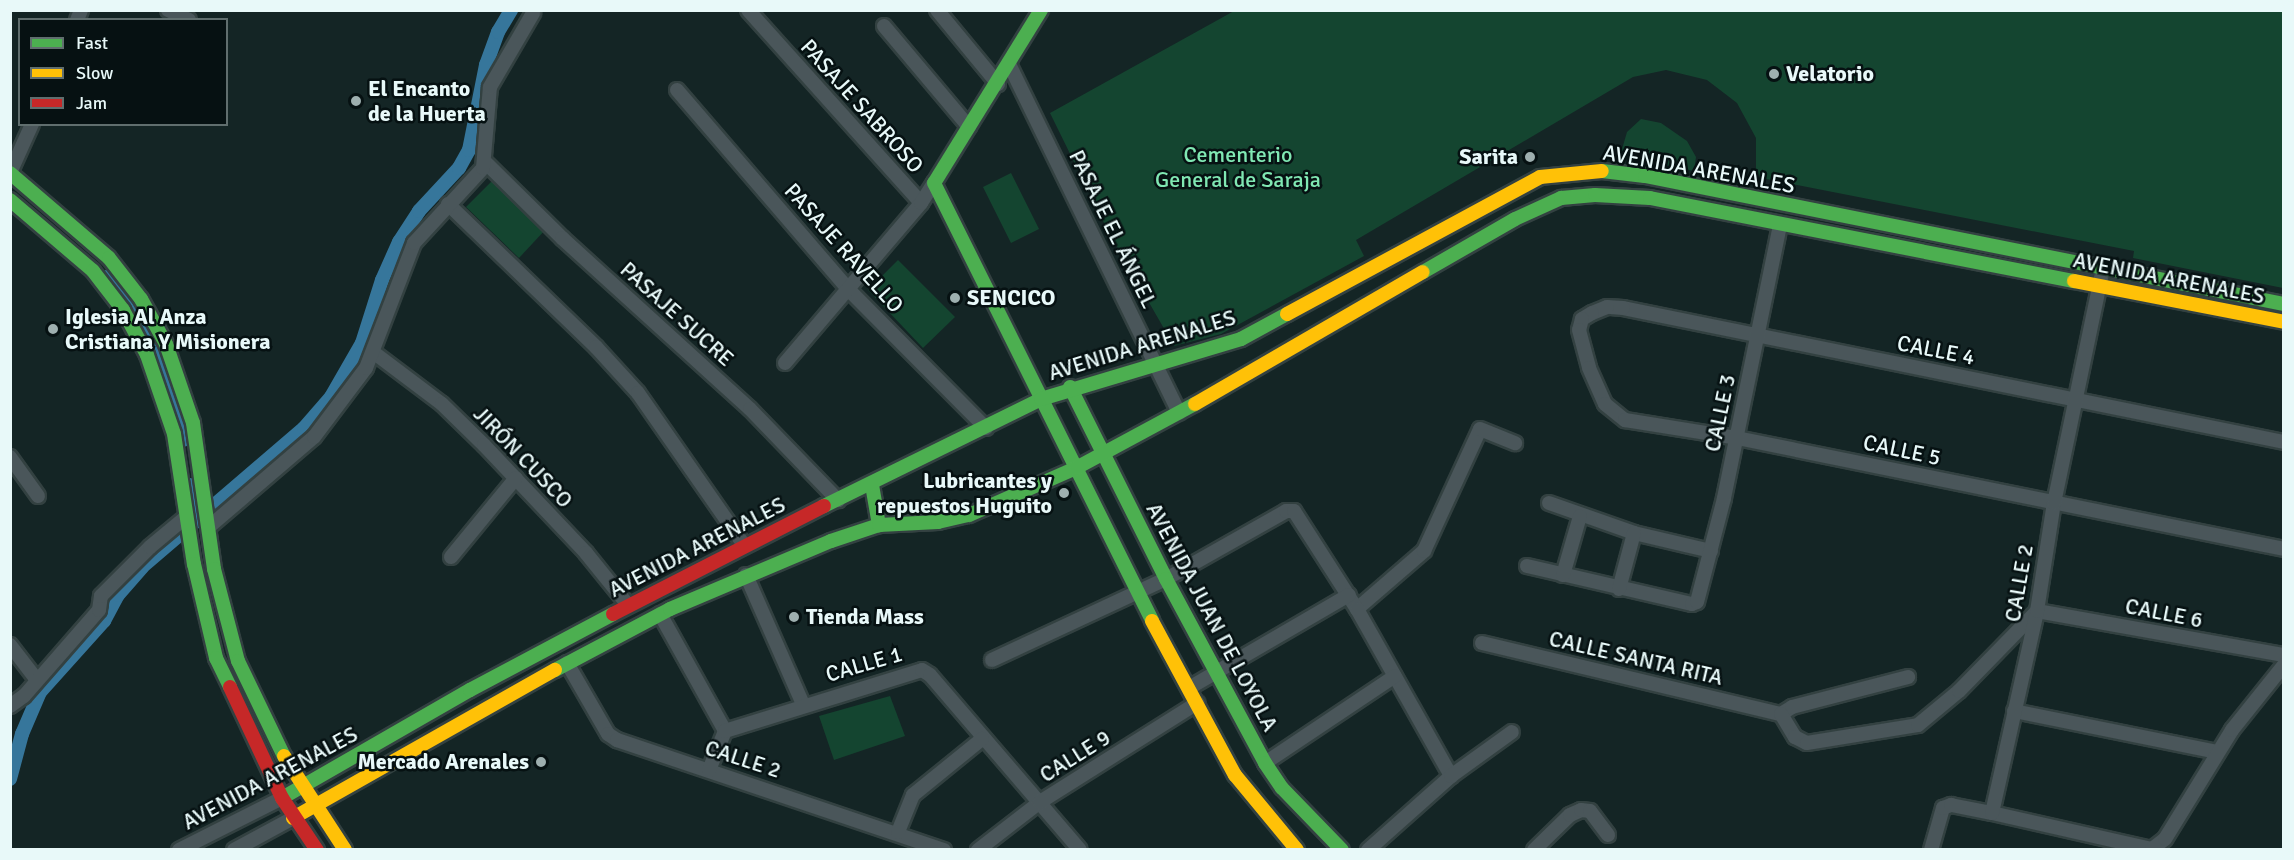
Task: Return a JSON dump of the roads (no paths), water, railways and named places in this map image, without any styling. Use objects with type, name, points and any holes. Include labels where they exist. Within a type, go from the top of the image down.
[{"type":"street","points":[[168,10],[185,18]]},
{"type":"street","name":"PASAJE SABROSO","points":[[748,10],[921,203]]},
{"type":"street","points":[[937,10],[998,84]]},
{"type":"street","points":[[785,363],[921,203],[998,84],[1041,10]]},
{"type":"street","points":[[210,526],[314,437],[334,414],[373,352],[409,253],[448,204],[472,183],[485,162],[490,87],[533,13]]},
{"type":"street","points":[[884,26],[969,127]]},
{"type":"street","name":"PASAJE EL ÁNGEL","points":[[1009,64],[1179,413]]},
{"type":"street","name":"PASAJE RAVELLO","points":[[677,90],[848,289],[986,428]]},
{"type":"street","points":[[31,126],[10,173],[109,258],[154,320],[184,390],[210,526],[221,603],[238,661],[260,712],[301,788],[345,849]]},
{"type":"street","name":"PASAJE SUCRE","points":[[485,162],[562,238],[750,408],[838,500]]},
{"type":"street","name":"AVENIDA ARENALES","points":[[179,849],[301,788],[470,690],[744,545],[872,485],[1041,399],[1070,387],[1156,365],[1241,339],[1540,177],[1580,171],[1654,178],[2283,304]]},
{"type":"street","points":[[934,183],[1137,591],[1197,703],[1247,793],[1297,849]]},
{"type":"street","name":"AVENIDA ARENALES","points":[[234,849],[293,819],[567,663],[660,614],[746,575],[879,525],[953,520],[1000,503],[1049,477],[1076,468],[1179,413],[1515,219],[1561,198],[1595,195],[1650,198],[2283,322]]},
{"type":"street","points":[[10,200],[93,271],[135,331],[167,406],[186,517],[216,658],[293,819],[317,849]]},
{"type":"street","points":[[448,204],[596,347],[638,393],[744,545]]},
{"type":"street","name":"CALLE 3","points":[[1619,589],[1692,604],[1701,596],[1737,438],[1780,225]]},
{"type":"street","name":"CALLE 2","points":[[1992,813],[2037,610],[2054,503],[2103,268]]},
{"type":"street","name":"CALLE 4","points":[[1582,320],[1607,307],[1623,308],[2283,442]]},
{"type":"street","name":"CALLE 5","points":[[1582,320],[1580,343],[1605,404],[1613,414],[1625,420],[1737,438],[2283,549]]},
{"type":"street","name":"JIRÓN CUSCO","points":[[373,352],[442,404],[516,478],[620,590],[628,605]]},
{"type":"street","name":"AVENIDA JUAN DE LOYOLA","points":[[1070,387],[1166,579],[1265,763],[1282,788],[1342,849]]},
{"type":"street","points":[[1357,609],[1424,551],[1480,429],[1515,443]]},
{"type":"street","points":[[10,457],[38,496]]},
{"type":"street","points":[[451,557],[516,478]]},
{"type":"street","points":[[872,485],[879,525]]},
{"type":"street","points":[[1549,503],[1580,516],[1634,533],[1711,551]]},
{"type":"street","points":[[992,660],[1166,579],[1286,511],[1294,511],[1357,609],[1451,776]]},
{"type":"street","points":[[1563,574],[1580,516]]},
{"type":"street","points":[[10,706],[37,680],[99,610],[101,596],[150,546],[186,517]]},
{"type":"street","points":[[1527,566],[1619,589],[1634,533]]},
{"type":"street","points":[[746,575],[803,704]]},
{"type":"street","points":[[1190,688],[1349,596]]},
{"type":"street","points":[[1908,677],[1792,707],[1781,714],[1795,736],[1807,743],[1918,725],[1959,691],[2037,610]]},
{"type":"street","name":"CALLE 6","points":[[2037,610],[2283,655]]},
{"type":"street","points":[[660,614],[725,731],[710,766]]},
{"type":"street","name":"CALLE SANTA RITA","points":[[1482,643],[1781,714]]},
{"type":"street","points":[[10,645],[37,680]]},
{"type":"street","name":"CALLE 2","points":[[567,663],[612,738],[710,766],[944,849]]},
{"type":"street","points":[[1931,849],[1943,808],[1952,805],[2152,849],[2165,839],[2218,752],[2263,686],[2283,665]]},
{"type":"street","name":"CALLE 1","points":[[725,731],[803,704],[922,670],[930,675],[982,739],[1080,849]]},
{"type":"street","points":[[1265,763],[1395,676]]},
{"type":"street","name":"CALLE 9","points":[[978,849],[1040,802],[1197,703]]},
{"type":"street","points":[[2014,711],[2218,752]]},
{"type":"street","points":[[1368,849],[1451,776],[1512,732]]},
{"type":"street","points":[[898,832],[916,792],[982,739]]},
{"type":"street","points":[[1534,849],[1570,815],[1581,810],[1590,811],[1608,835]]},
{"type":"waterway","points":[[10,779],[22,734],[40,692],[104,621],[118,595],[142,567],[304,428],[331,397],[362,343],[382,280],[399,242],[419,211],[459,168],[469,150],[486,65],[498,32],[511,10]]},
{"type":"waterway","points":[[107,277],[150,339],[167,379],[183,440]]},
{"type":"waterway","points":[[190,485],[197,521]]},
{"type":"place","name":"Velatorio","points":[[1774,74]]},
{"type":"place","name":"El Encanto de la Huerta","points":[[356,101]]},
{"type":"place","name":"Sarita","points":[[1530,157]]},
{"type":"place","name":"SENCICO","points":[[955,298]]},
{"type":"place","name":"Iglesia Al Anza Cristiana Y Misionera","points":[[53,329]]},
{"type":"place","name":"Lubricantes y repuestos Huguito","points":[[1064,493]]},
{"type":"place","name":"Tienda Mass","points":[[794,617]]},
{"type":"place","name":"Mercado Arenales","points":[[541,762]]},
{"type":"park label","name":"Cementerio General de Saraja","points":[[1238,166]]}]
